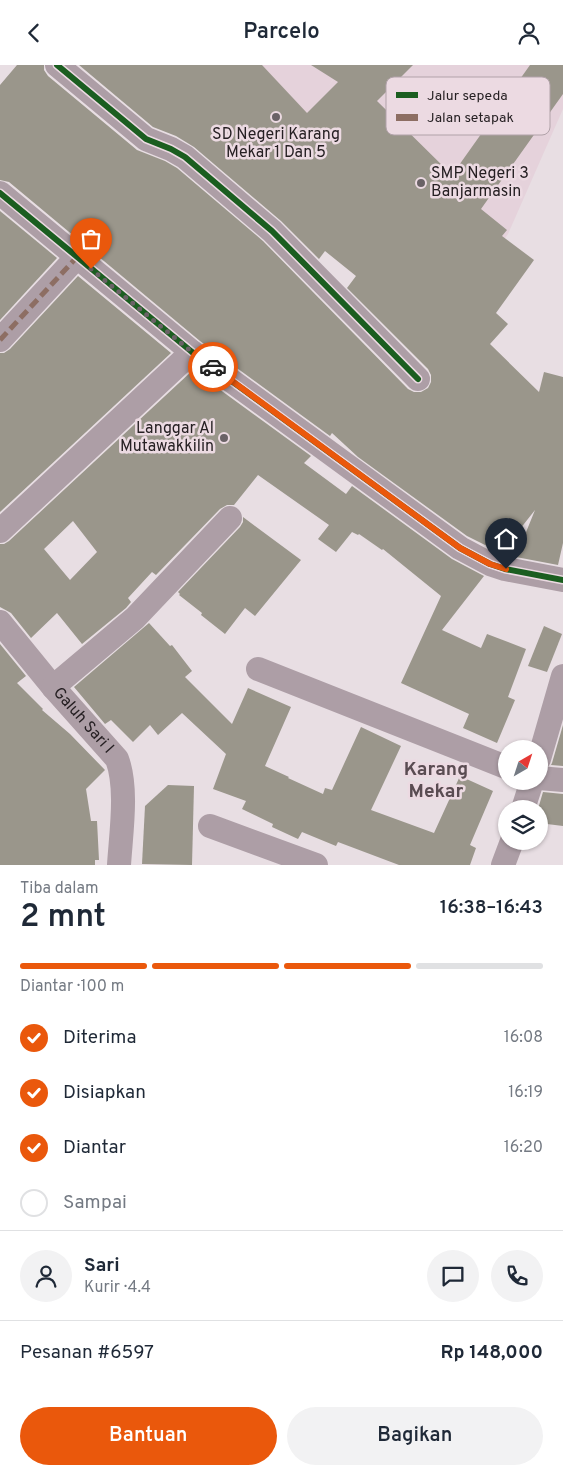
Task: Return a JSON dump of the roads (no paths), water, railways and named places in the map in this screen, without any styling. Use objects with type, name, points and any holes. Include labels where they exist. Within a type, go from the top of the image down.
[{"type":"street","points":[[57,65],[146,139],[185,157],[272,231],[418,379]]},
{"type":"street","points":[[0,193],[192,352],[460,548],[498,566],[563,580]]},
{"type":"street","points":[[0,340],[77,257]]},
{"type":"street","points":[[0,531],[192,352]]},
{"type":"street","points":[[54,687],[135,618],[230,518]]},
{"type":"street","name":"Galuh Sari I","points":[[0,623],[117,759],[122,771],[123,787],[119,865]]},
{"type":"street","points":[[258,669],[498,764]]},
{"type":"street","points":[[544,740],[563,676]]},
{"type":"street","points":[[548,779],[563,780]]},
{"type":"street","points":[[210,826],[316,865]]},
{"type":"street","points":[[503,865],[509,850]]},
{"type":"place","name":"SD Negeri Karang Mekar 1 Dan 5","points":[[276,117]]},
{"type":"place","name":"SMP Negeri 3 Banjarmasin","points":[[421,183]]},
{"type":"place","name":"Langgar Al Mutawakkilin","points":[[224,438]]},
{"type":"district","name":"Karang Mekar","points":[[436,781]]}]
